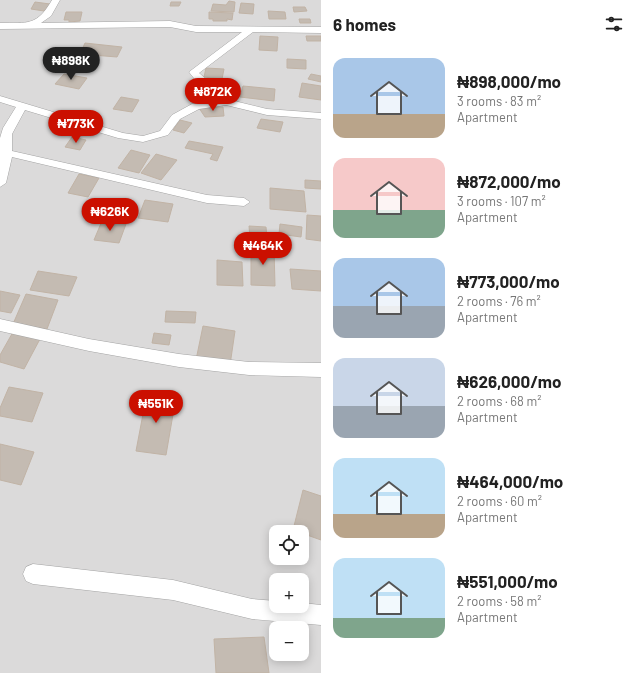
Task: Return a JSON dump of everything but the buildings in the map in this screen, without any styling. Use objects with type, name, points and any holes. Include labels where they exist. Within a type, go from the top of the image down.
[{"type":"street","points":[[33,25],[48,14],[56,0]]},
{"type":"street","points":[[0,26],[170,24],[196,29],[321,30]]},
{"type":"street","points":[[226,102],[219,92],[197,77],[194,72],[250,30]]},
{"type":"street","points":[[0,99],[122,136],[142,139],[164,132],[176,117],[196,106],[226,102],[267,112],[321,116]]},
{"type":"street","points":[[0,183],[7,153],[4,148],[7,128],[22,106]]},
{"type":"street","points":[[7,153],[199,198],[244,202]]},
{"type":"street","points":[[0,325],[65,340],[188,362],[240,368],[321,370]]},
{"type":"street","points":[[33,574],[173,590],[252,609],[321,615]]},
{"type":"shaded area","points":[[0,0],[321,0],[321,673],[0,673]]}]
